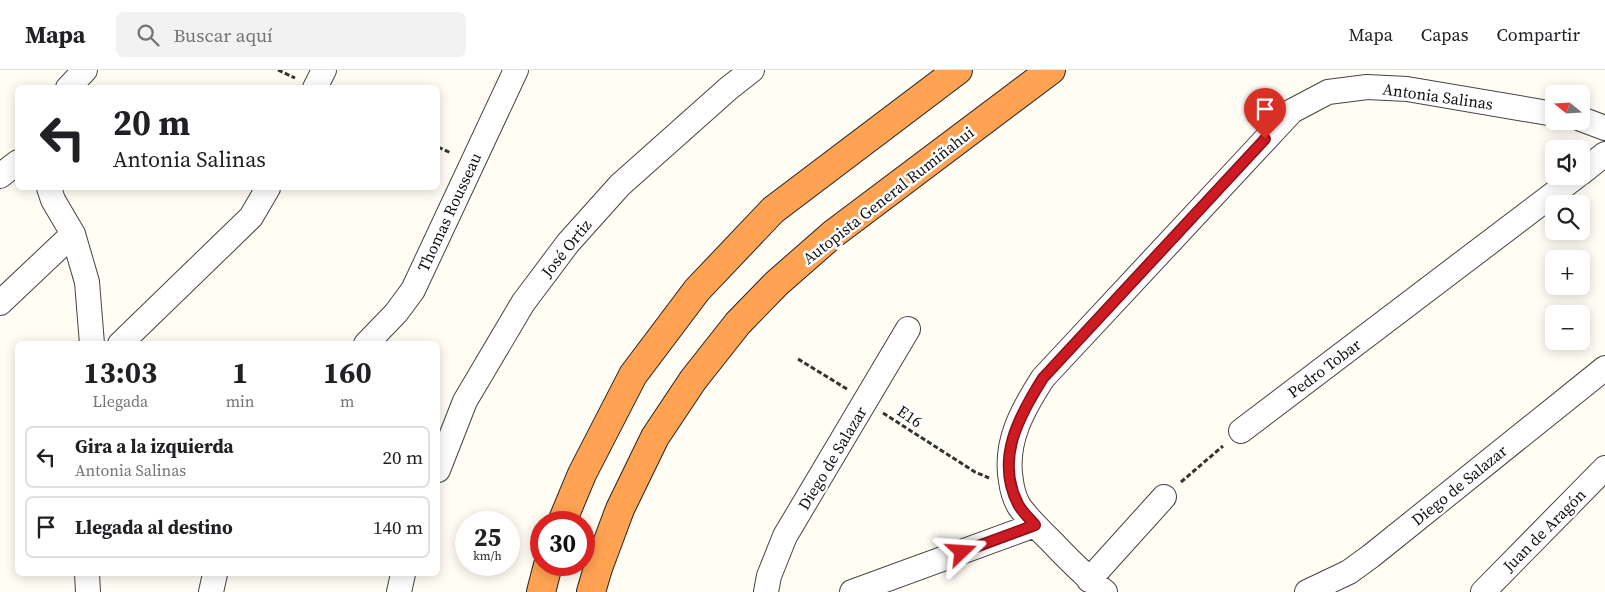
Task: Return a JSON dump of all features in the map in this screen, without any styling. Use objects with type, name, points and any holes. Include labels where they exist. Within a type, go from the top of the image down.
[{"type":"highway","points":[[567,511],[582,474],[634,375],[697,290],[773,210],[958,70]]},
{"type":"highway","name":"Autopista General Rumiñahui","points":[[591,592],[620,509],[655,437],[693,380],[738,323],[777,283],[833,234],[1052,70]]},
{"type":"highway","points":[[540,592],[545,576]]},
{"type":"street","points":[[71,85],[85,70]]},
{"type":"street","points":[[317,85],[324,70]]},
{"type":"street","name":"Thomas Rousseau","points":[[369,341],[396,313],[413,290],[516,70]]},
{"type":"street","name":"José Ortiz","points":[[440,465],[465,401],[523,302],[568,243],[620,185],[729,88],[752,70]]},
{"type":"street","name":"Antonia Salinas","points":[[1097,586],[1035,525],[1018,505],[1009,471],[1014,431],[1025,406],[1043,378],[1292,111],[1328,92],[1367,87],[1408,89],[1545,112]]},
{"type":"street","points":[[1590,122],[1605,128]]},
{"type":"street","points":[[1590,166],[1605,154]]},
{"type":"street","points":[[0,176],[15,164]]},
{"type":"street","name":"Pedro Tobar","points":[[1242,431],[1565,185]]},
{"type":"street","points":[[50,190],[53,200],[73,234],[87,282],[92,341]]},
{"type":"street","points":[[123,341],[251,217],[267,190]]},
{"type":"street","points":[[0,303],[73,234]]},
{"type":"street","name":"Diego de Salazar","points":[[766,592],[769,576],[785,536],[908,328]]},
{"type":"street","name":"Diego de Salazar","points":[[1307,592],[1349,572],[1371,556],[1605,368]]},
{"type":"street","name":"Juan de Aragón","points":[[1483,592],[1605,468]]},
{"type":"street","points":[[1097,586],[1164,497]]},
{"type":"street","points":[[852,592],[1035,525]]},
{"type":"street","points":[[87,576],[88,592]]},
{"type":"street","points":[[211,592],[215,576]]},
{"type":"street","points":[[398,592],[402,576]]},
{"type":"path","name":"E16","points":[[798,359],[975,472],[1012,487]]},
{"type":"path","points":[[1164,497],[1198,466],[1242,431]]},
{"type":"route","points":[[962,552],[1035,525],[1018,505],[1009,471],[1014,431],[1025,406],[1043,378],[1265,139]]}]
